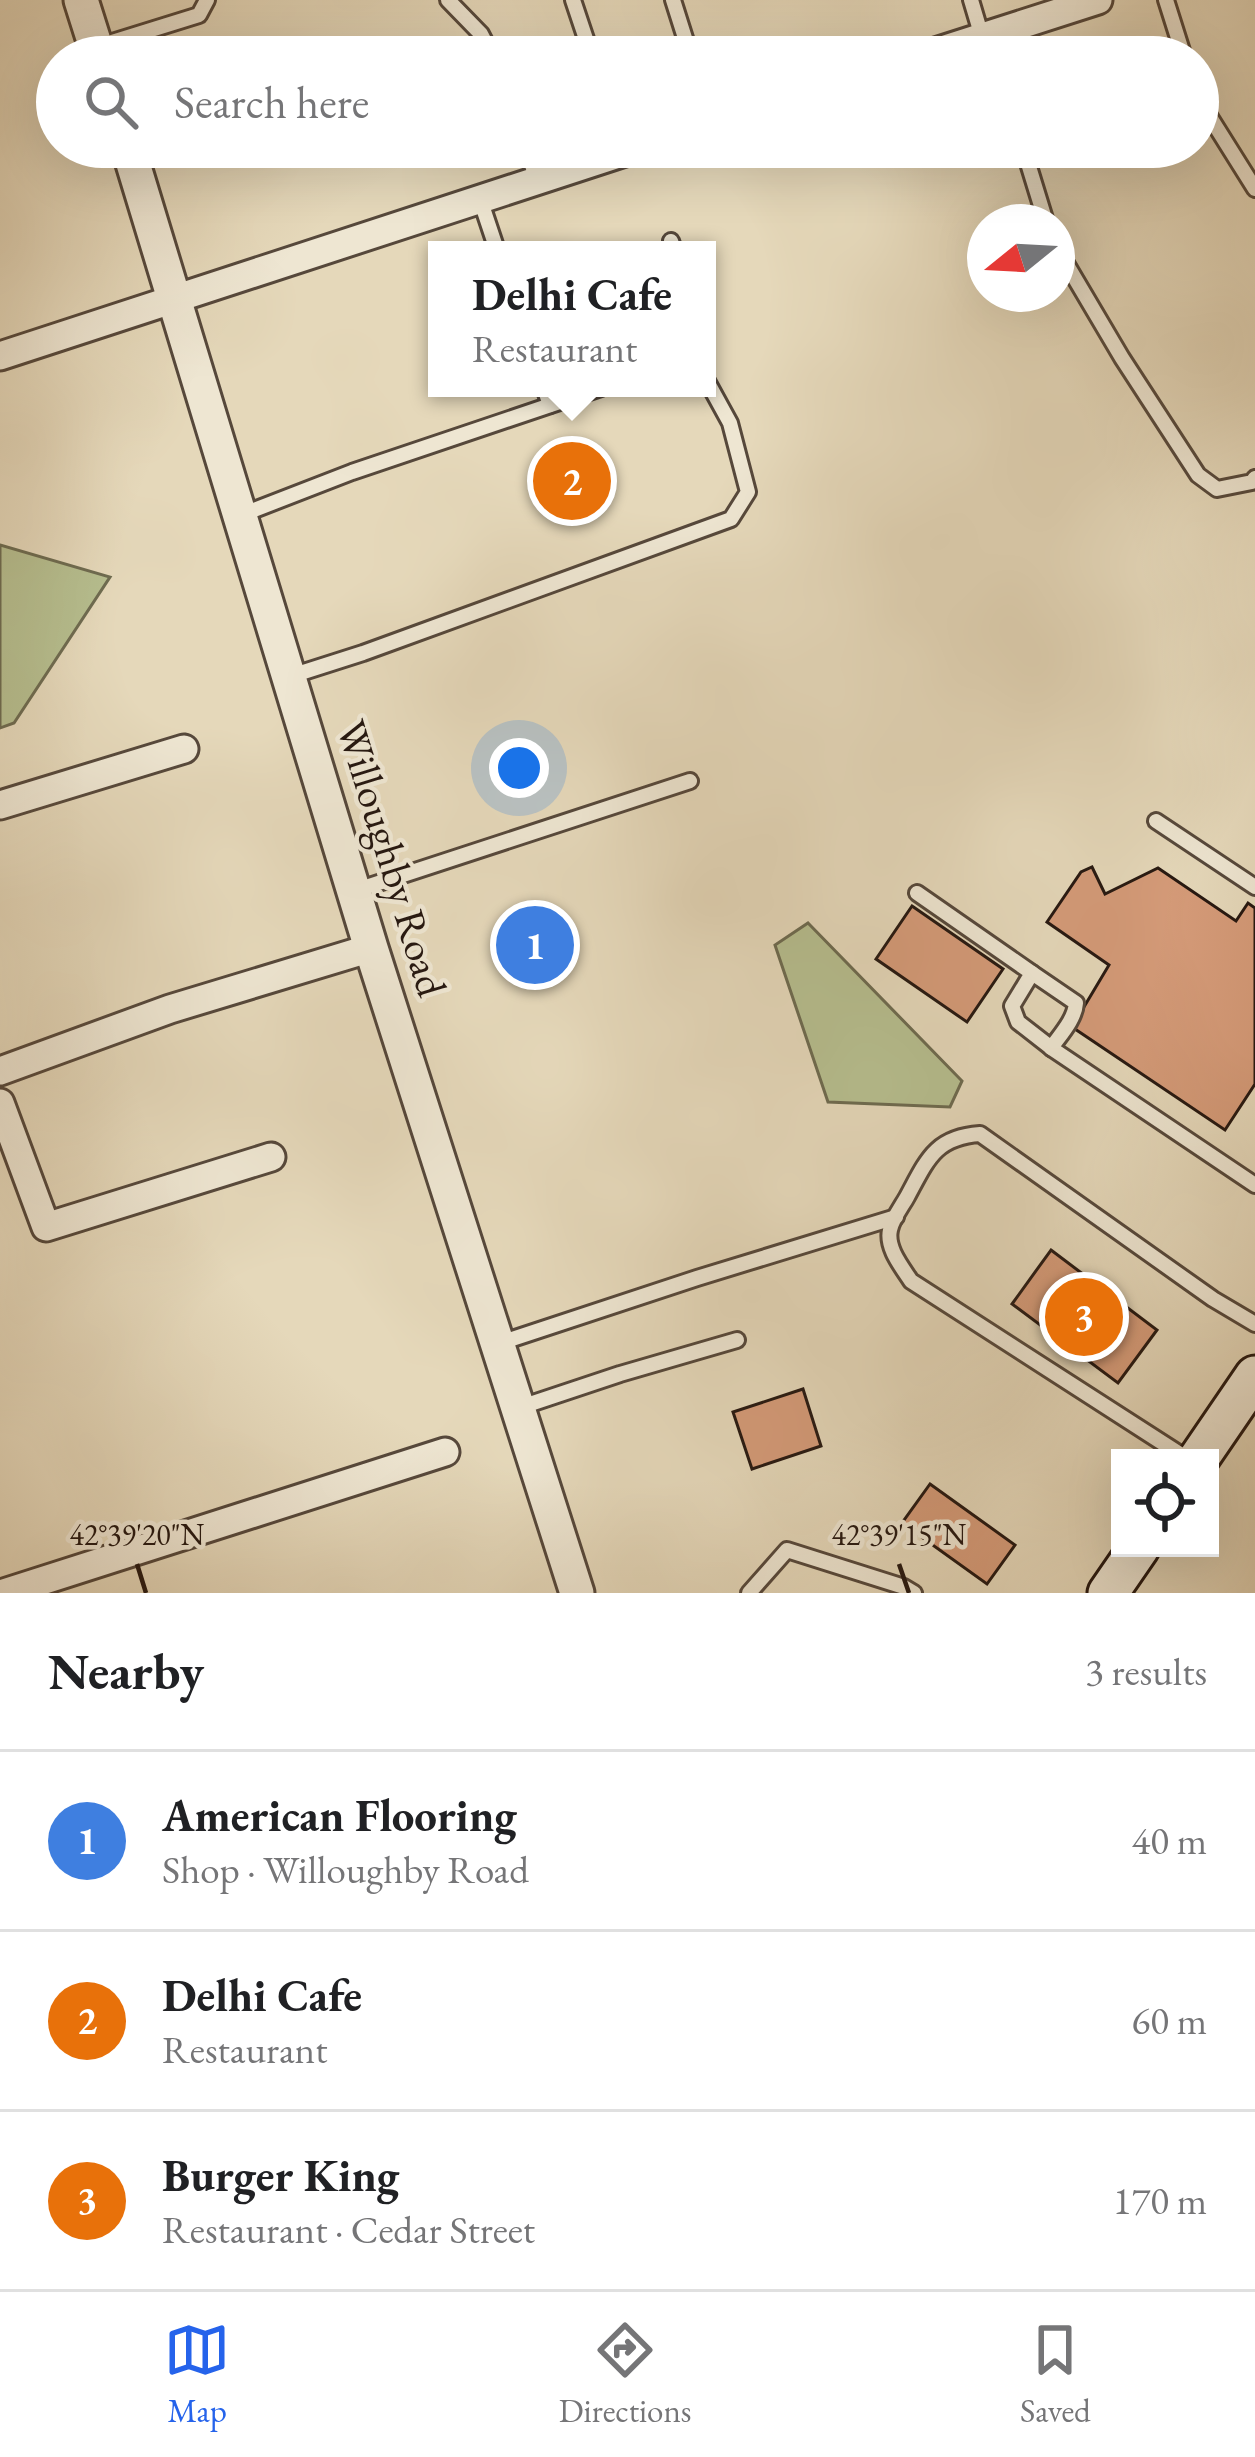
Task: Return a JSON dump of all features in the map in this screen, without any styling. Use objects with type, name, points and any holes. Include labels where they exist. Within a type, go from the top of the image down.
[{"type":"main road","points":[[1205,1449],[1255,1376]]},
{"type":"main road","points":[[1113,1591],[1133,1557]]},
{"type":"street","points":[[82,0],[93,36]]},
{"type":"street","points":[[1005,36],[1084,2]]},
{"type":"street","name":"Willoughby Road","points":[[135,168],[371,948],[577,1593]]},
{"type":"street","points":[[0,356],[572,168]]},
{"type":"street","points":[[0,806],[184,749]]},
{"type":"street","points":[[0,1070],[170,1009],[371,948]]},
{"type":"street","points":[[0,1103],[46,1227],[272,1157]]},
{"type":"street","points":[[4,1593],[445,1452]]},
{"type":"lane","points":[[142,36],[199,15],[207,0]]},
{"type":"lane","points":[[448,0],[482,36]]},
{"type":"lane","points":[[573,0],[585,36]]},
{"type":"lane","points":[[673,0],[685,36]]},
{"type":"lane","points":[[970,0],[986,36]]},
{"type":"lane","points":[[1166,0],[1177,36]]},
{"type":"lane","points":[[1219,132],[1255,189]]},
{"type":"lane","points":[[533,168],[537,180]]},
{"type":"lane","points":[[1029,168],[1040,204]]},
{"type":"lane","points":[[479,199],[494,241]]},
{"type":"lane","points":[[1075,278],[1198,475],[1217,489],[1255,478]]},
{"type":"lane","points":[[547,397],[550,405]]},
{"type":"lane","points":[[241,515],[574,397]]},
{"type":"lane","points":[[289,676],[731,519],[748,492],[730,423],[716,397]]},
{"type":"lane","points":[[354,892],[690,781]]},
{"type":"lane","points":[[1156,821],[1255,887]]},
{"type":"lane","points":[[917,893],[1076,1003],[1052,1048]]},
{"type":"lane","points":[[1032,973],[1012,1006],[1018,1022],[1255,1185]]},
{"type":"lane","points":[[1172,1449],[911,1281],[892,1251],[889,1231],[932,1152],[960,1136],[980,1134],[1255,1324]]},
{"type":"lane","points":[[497,1344],[896,1216]]},
{"type":"lane","points":[[518,1408],[736,1340]]},
{"type":"lane","points":[[749,1593],[788,1550],[914,1593]]},
{"type":"green space","points":[[0,545],[110,577],[14,723],[0,728]]},
{"type":"green space","points":[[808,923],[962,1081],[950,1107],[828,1102],[775,945]]},
{"type":"building","points":[[1092,867],[1105,894],[1158,868],[1236,921],[1248,903],[1255,908],[1255,1084],[1225,1130],[1072,1027],[1109,965],[1047,922],[1081,872]]},
{"type":"building","points":[[912,906],[1003,969],[967,1022],[876,959]]},
{"type":"building","points":[[1051,1250],[1157,1330],[1118,1383],[1012,1304]]},
{"type":"building","points":[[803,1389],[821,1446],[752,1469],[733,1412]]},
{"type":"building","points":[[930,1484],[1015,1545],[987,1584],[902,1523]]},
{"type":"place","name":"Delhi Cafe","points":[[572,481]]},
{"type":"place","name":"American Flooring","points":[[535,945]]},
{"type":"place","name":"Burger King","points":[[1084,1317]]}]
